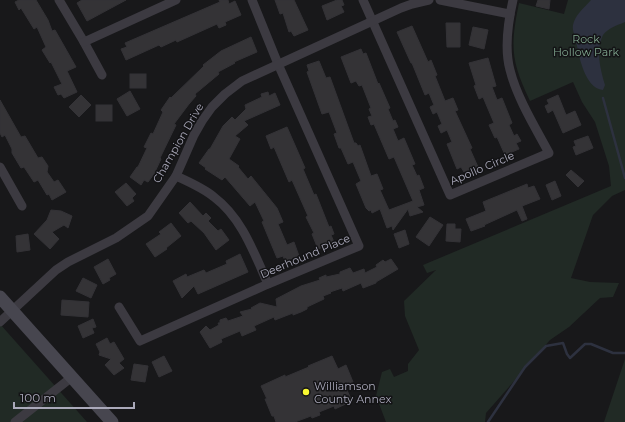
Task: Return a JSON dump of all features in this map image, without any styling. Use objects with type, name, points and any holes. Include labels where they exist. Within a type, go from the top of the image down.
[{"type":"main road","points":[[0,297],[112,422]]},
{"type":"street","points":[[59,0],[102,75]]},
{"type":"street","points":[[84,42],[176,0]]},
{"type":"street","name":"Deerhound Place","points":[[119,307],[140,341],[268,284],[359,246],[278,64],[252,0]]},
{"type":"street","name":"Apollo Circle","points":[[363,0],[450,195],[549,153],[516,88],[509,69],[507,46],[513,0]]},
{"type":"street","name":"Champion Drive","points":[[0,322],[56,270],[68,262],[116,238],[148,216],[176,176],[194,135],[212,107],[225,94],[242,81],[372,21],[412,4],[429,0]]},
{"type":"street","points":[[440,0],[510,14]]},
{"type":"street","points":[[0,167],[22,206]]},
{"type":"street","points":[[176,176],[214,196],[235,217],[251,246],[268,284]]},
{"type":"street","points":[[15,422],[72,377]]},
{"type":"green space","name":"Rock Hollow Park","points":[[568,0],[625,0],[625,190],[612,196],[593,215],[571,278],[590,282],[619,283],[613,297],[600,298],[569,327],[550,340],[486,413],[485,422],[386,422],[376,396],[382,372],[390,369],[394,377],[408,371],[408,364],[419,350],[405,316],[404,301],[436,270],[427,273],[423,265],[611,186],[609,166],[595,122],[582,102],[573,82],[530,101],[516,64],[514,54],[514,31],[519,3],[564,14]]},
{"type":"green space","points":[[0,324],[87,422],[0,422]]},
{"type":"green space","points":[[625,359],[625,422],[604,422]]},
{"type":"water","points":[[591,0],[625,0],[625,22],[608,30],[603,35],[599,47],[605,85],[603,90],[597,88],[587,77],[581,62],[573,29],[576,18]]},
{"type":"building","points":[[19,0],[36,0],[48,20],[52,31],[55,30],[76,67],[67,71],[77,92],[64,98],[61,94],[58,95],[54,87],[62,84],[51,62],[50,63],[42,50],[46,47],[37,27],[34,29],[21,8],[19,10],[15,2]]},
{"type":"building","points":[[82,0],[126,0],[87,21],[77,3]]},
{"type":"building","points":[[219,0],[228,0],[229,4],[235,1],[241,15],[225,22],[226,25],[219,28],[217,24],[177,42],[176,40],[161,47],[159,45],[126,60],[121,49],[127,47],[125,43],[220,2]]},
{"type":"building","points":[[275,0],[294,0],[308,30],[294,36],[291,31],[289,32],[283,13],[280,14]]},
{"type":"building","points":[[337,0],[342,0],[344,5],[341,6],[344,12],[327,20],[322,6]]},
{"type":"building","points":[[538,0],[550,0],[549,9],[536,6]]},
{"type":"building","points":[[446,23],[460,23],[460,47],[447,47]]},
{"type":"building","points":[[412,26],[428,62],[431,60],[437,75],[435,76],[445,101],[453,98],[458,110],[455,111],[472,148],[470,149],[478,167],[464,172],[461,167],[457,169],[447,144],[452,142],[447,130],[441,133],[438,126],[442,124],[437,112],[433,114],[430,107],[434,105],[429,93],[425,95],[397,32]]},
{"type":"building","points":[[473,27],[488,30],[484,49],[469,45]]},
{"type":"building","points":[[251,37],[257,52],[234,62],[235,63],[218,72],[219,74],[195,94],[196,96],[174,124],[176,125],[160,158],[161,159],[154,174],[148,182],[144,180],[141,185],[130,177],[138,167],[147,148],[144,147],[151,133],[153,134],[163,112],[161,110],[170,97],[171,98],[204,66],[203,65],[221,51]]},
{"type":"building","points":[[361,49],[363,54],[366,53],[378,84],[379,83],[390,108],[388,109],[393,121],[395,120],[398,127],[393,129],[398,141],[404,138],[415,164],[412,165],[417,176],[419,175],[424,188],[419,190],[424,205],[417,207],[423,212],[410,216],[408,209],[393,230],[392,226],[387,228],[380,209],[372,213],[371,210],[369,211],[366,208],[356,184],[361,181],[353,162],[348,164],[341,148],[339,148],[334,134],[337,133],[329,112],[322,114],[307,72],[309,71],[307,65],[319,61],[326,78],[330,77],[354,143],[358,146],[360,145],[371,176],[377,174],[383,189],[380,190],[389,210],[413,201],[394,157],[389,159],[374,124],[371,125],[368,117],[372,116],[369,109],[371,108],[362,85],[359,86],[356,81],[351,83],[341,57]]},
{"type":"building","points":[[488,58],[496,86],[492,87],[497,100],[502,98],[512,123],[509,125],[514,136],[517,134],[521,141],[516,143],[519,149],[505,155],[497,137],[495,138],[489,125],[494,123],[483,97],[479,99],[474,86],[476,85],[469,63]]},
{"type":"building","points":[[130,74],[146,74],[146,88],[130,88]]},
{"type":"building","points":[[130,91],[140,109],[127,116],[117,99]]},
{"type":"building","points":[[268,92],[269,96],[275,93],[280,105],[244,121],[248,125],[235,136],[240,139],[229,159],[239,166],[238,167],[248,179],[251,176],[277,208],[283,222],[278,224],[287,245],[294,242],[299,256],[285,261],[283,256],[277,258],[262,222],[264,221],[255,202],[250,206],[225,177],[222,180],[205,169],[206,168],[199,163],[210,149],[223,126],[232,117],[235,120],[246,109],[245,105],[262,97],[261,94]]},
{"type":"building","points":[[81,95],[91,105],[79,117],[69,107]]},
{"type":"building","points":[[558,95],[566,115],[575,111],[581,125],[563,133],[553,110],[548,113],[545,106],[549,104],[547,100]]},
{"type":"building","points":[[0,100],[21,137],[25,136],[38,158],[42,157],[48,166],[47,172],[54,182],[58,180],[66,192],[52,200],[49,194],[47,195],[38,180],[34,182],[24,167],[21,168],[12,153],[12,149],[5,135],[2,137],[0,133]]},
{"type":"building","points":[[96,105],[112,105],[112,121],[96,121]]},
{"type":"building","points":[[287,127],[305,168],[303,169],[314,195],[316,194],[329,227],[331,226],[334,234],[331,235],[334,242],[318,249],[312,234],[314,233],[306,217],[308,216],[292,180],[289,182],[274,147],[271,149],[266,136]]},
{"type":"building","points":[[588,136],[593,148],[576,155],[573,147],[576,146],[574,141]]},
{"type":"building","points":[[571,170],[584,181],[578,187],[566,175]]},
{"type":"building","points":[[555,181],[561,196],[552,200],[546,185]]},
{"type":"building","points":[[126,183],[136,194],[132,198],[134,201],[127,206],[115,192]]},
{"type":"building","points":[[527,184],[528,188],[534,186],[540,199],[522,206],[527,219],[522,221],[517,210],[484,225],[485,226],[471,231],[466,219],[486,211],[483,202]]},
{"type":"building","points":[[190,202],[203,216],[206,213],[211,218],[208,221],[218,231],[221,229],[229,240],[216,250],[204,233],[191,221],[188,223],[179,213]]},
{"type":"building","points":[[51,210],[61,211],[72,216],[68,228],[64,225],[52,232],[59,239],[50,249],[34,234],[47,220]]},
{"type":"building","points":[[430,217],[443,225],[429,246],[416,237]]},
{"type":"building","points":[[171,223],[181,236],[166,248],[167,249],[155,257],[146,244],[161,234],[159,232]]},
{"type":"building","points":[[447,224],[455,224],[455,229],[461,229],[460,242],[446,241]]},
{"type":"building","points":[[405,230],[409,244],[399,248],[394,234]]},
{"type":"building","points":[[28,234],[30,250],[17,252],[16,236]]},
{"type":"building","points":[[240,254],[248,272],[198,294],[194,286],[182,298],[173,281],[186,274],[187,277],[204,270],[206,273],[227,264],[226,261]]},
{"type":"building","points":[[108,259],[116,274],[103,284],[94,267]]},
{"type":"building","points":[[391,259],[398,269],[376,283],[363,288],[361,283],[343,291],[342,288],[330,292],[331,293],[323,296],[324,299],[307,307],[307,309],[301,312],[293,315],[293,313],[275,320],[274,317],[254,326],[256,330],[242,336],[240,331],[221,339],[222,342],[210,348],[200,332],[206,326],[210,330],[219,325],[218,323],[220,323],[220,320],[226,318],[228,321],[243,316],[240,312],[252,309],[251,308],[260,303],[277,307],[276,299],[301,286],[320,280],[319,278],[326,275],[326,277],[340,274],[340,272],[350,268],[353,273],[364,269],[365,273],[377,267],[376,265],[383,260],[385,262]]},
{"type":"building","points":[[83,278],[97,285],[91,298],[76,291]]},
{"type":"building","points":[[62,300],[89,302],[88,317],[61,315]]},
{"type":"building","points":[[93,319],[96,327],[92,328],[94,333],[83,338],[78,326]]},
{"type":"building","points":[[107,338],[110,344],[114,342],[124,359],[119,363],[124,368],[114,375],[105,365],[111,359],[99,355],[100,352],[96,344]]},
{"type":"building","points":[[164,356],[172,371],[159,377],[152,362]]},
{"type":"building","name":"Williamson County Annex","points":[[332,356],[338,369],[346,365],[353,382],[345,386],[352,401],[335,409],[334,406],[319,412],[320,415],[312,418],[311,416],[295,422],[276,422],[274,416],[272,416],[261,386]]},
{"type":"building","points":[[134,364],[148,366],[145,382],[131,380]]},
{"type":"waterway","points":[[603,98],[625,178]]},
{"type":"waterway","points":[[488,422],[525,367],[546,346],[563,343],[570,358],[585,344],[591,344],[613,353],[625,353]]},
{"type":"place","name":"Williamson County Annex","points":[[306,392]]}]
